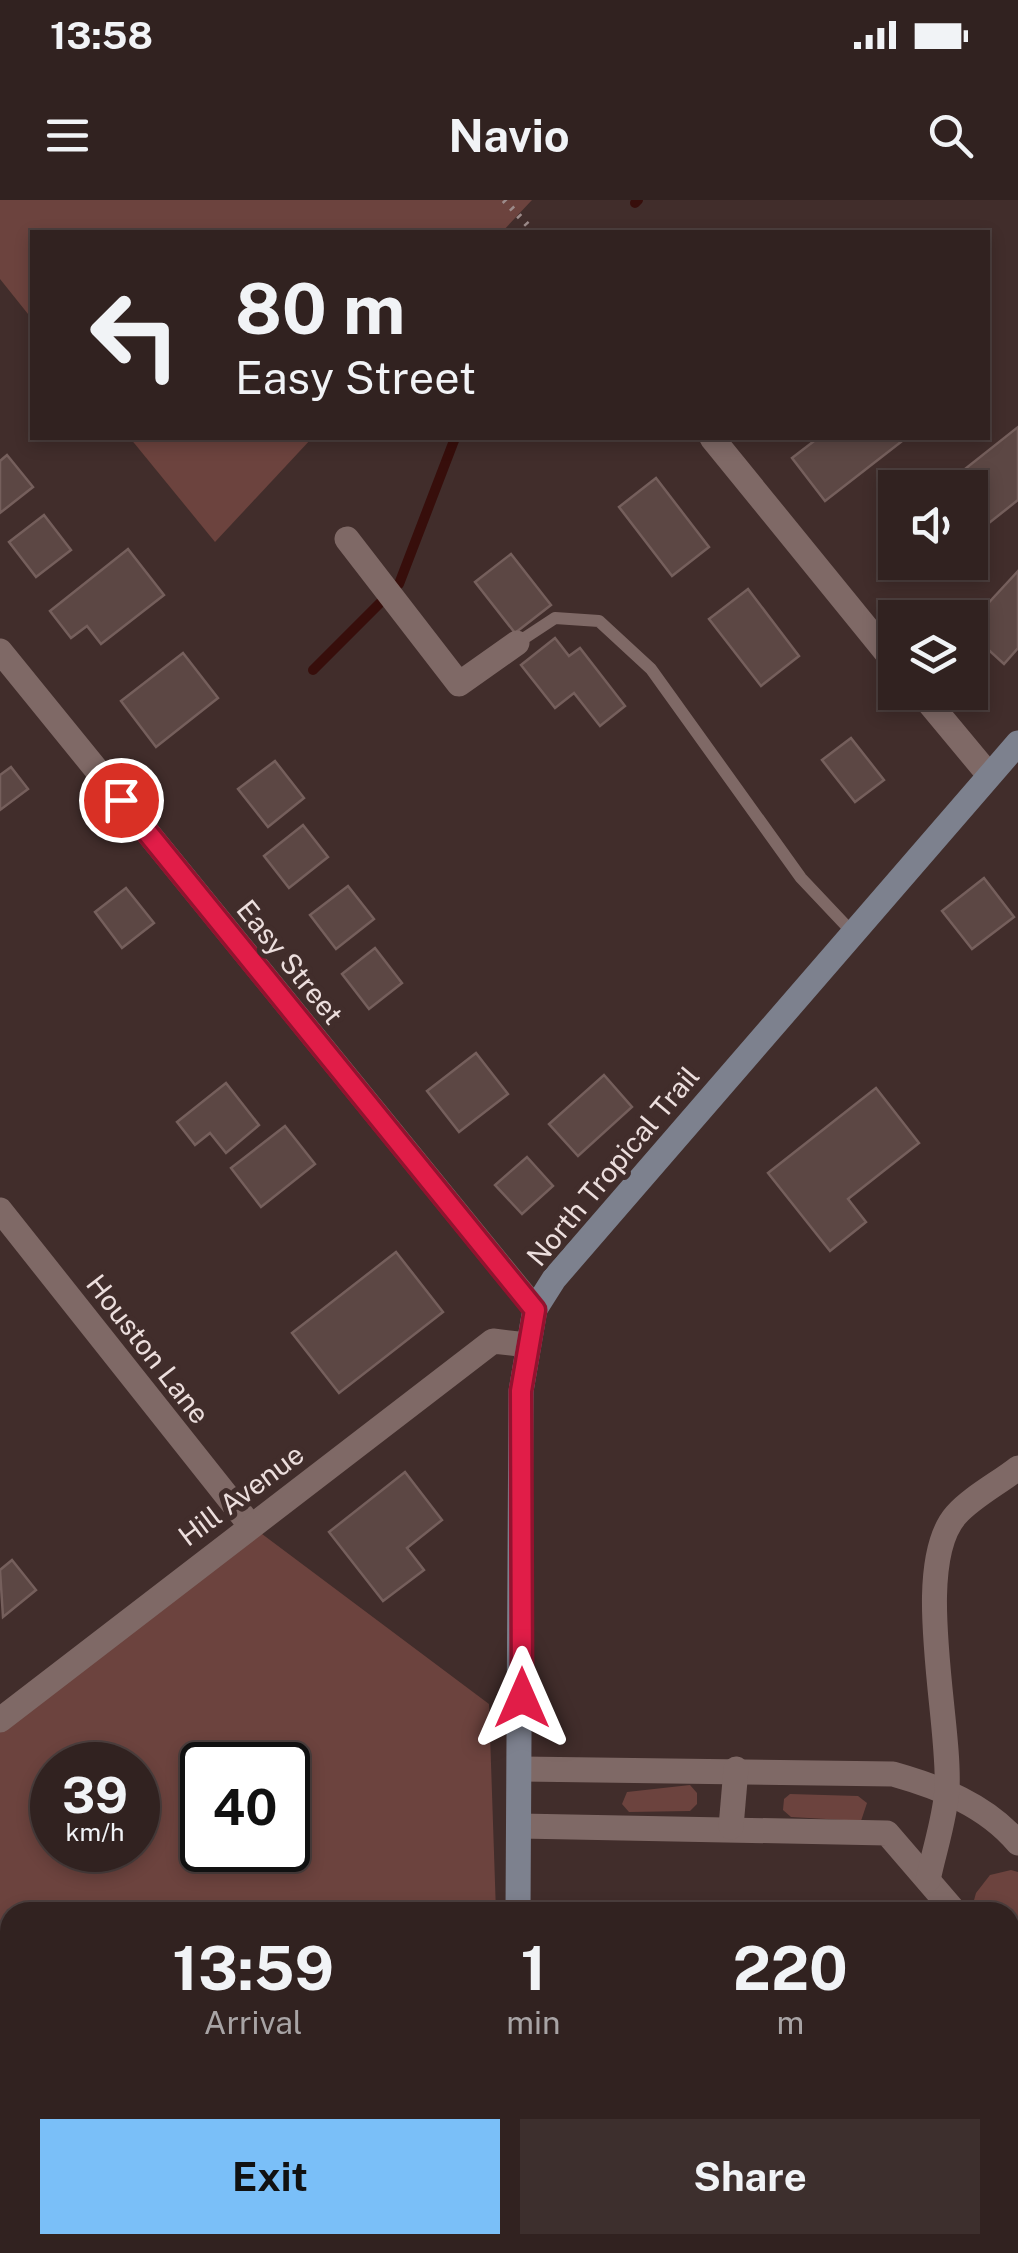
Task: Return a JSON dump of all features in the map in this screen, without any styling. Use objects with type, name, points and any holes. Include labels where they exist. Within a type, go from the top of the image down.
[{"type":"street","points":[[714,440],[878,643]]},
{"type":"street","points":[[347,539],[458,684],[517,643]]},
{"type":"street","name":"Easy Street","points":[[0,651],[535,1310]]},
{"type":"street","points":[[935,710],[990,776]]},
{"type":"street","name":"North Tropical Trail","points":[[518,1902],[522,1769],[521,1391],[535,1310],[554,1279],[1018,742]]},
{"type":"street","name":"Houston Lane","points":[[0,1210],[250,1525]]},
{"type":"street","name":"Hill Avenue","points":[[0,1720],[494,1341],[528,1346]]},
{"type":"street","points":[[928,1880],[947,1790],[935,1575],[941,1542],[956,1515],[1018,1468]]},
{"type":"street","points":[[522,1769],[894,1774],[947,1790],[1008,1830],[1018,1843]]},
{"type":"street","points":[[732,1827],[736,1769]]},
{"type":"street","points":[[520,1826],[732,1827],[888,1833],[946,1902]]},
{"type":"lane","points":[[517,643],[555,618],[599,621],[652,670],[758,822],[801,878],[852,932]]},
{"type":"path","points":[[504,200],[532,230]]},
{"type":"shaded area","points":[[0,200],[532,200],[504,230],[30,230],[30,316],[0,279]]},
{"type":"shaded area","points":[[132,440],[310,440],[215,542]]},
{"type":"shaded area","points":[[250,1525],[489,1704],[496,1902],[0,1902],[0,1721]]},
{"type":"shaded area","points":[[690,1785],[697,1793],[697,1804],[690,1811],[629,1812],[622,1804],[627,1792]]},
{"type":"shaded area","points":[[790,1794],[858,1796],[867,1803],[861,1821],[791,1817],[783,1810],[784,1799]]},
{"type":"shaded area","points":[[1018,1872],[1018,1902],[974,1902],[990,1875]]},
{"type":"building","points":[[1018,427],[1018,500],[988,524],[988,470],[964,470]]},
{"type":"building","points":[[815,440],[903,440],[825,501],[792,458]]},
{"type":"building","points":[[7,455],[33,487],[0,513],[0,461]]},
{"type":"building","points":[[656,478],[709,547],[672,576],[619,507]]},
{"type":"building","points":[[44,515],[71,550],[36,577],[9,542]]},
{"type":"building","points":[[128,549],[164,595],[101,644],[87,626],[71,638],[50,611]]},
{"type":"building","points":[[511,554],[551,605],[515,633],[475,582]]},
{"type":"building","points":[[1018,571],[1018,648],[1004,664],[988,649],[988,604]]},
{"type":"building","points":[[748,589],[799,656],[761,686],[709,619]]},
{"type":"building","points":[[555,638],[569,656],[580,648],[625,706],[600,726],[574,693],[555,708],[521,665]]},
{"type":"building","points":[[183,653],[218,698],[156,747],[121,701]]},
{"type":"building","points":[[851,738],[884,780],[855,802],[822,760]]},
{"type":"building","points":[[275,761],[304,798],[268,827],[238,789]]},
{"type":"building","points":[[11,767],[28,789],[0,810],[0,775]]},
{"type":"building","points":[[303,825],[328,857],[289,888],[264,856]]},
{"type":"building","points":[[984,878],[1014,917],[972,949],[942,911]]},
{"type":"building","points":[[348,886],[374,919],[336,949],[310,915]]},
{"type":"building","points":[[126,888],[154,923],[122,948],[95,912]]},
{"type":"building","points":[[375,948],[402,983],[369,1009],[342,974]]},
{"type":"building","points":[[476,1053],[508,1094],[459,1132],[427,1091]]},
{"type":"building","points":[[604,1075],[632,1107],[578,1156],[549,1124]]},
{"type":"building","points":[[226,1083],[259,1125],[226,1153],[210,1133],[195,1145],[177,1122]]},
{"type":"building","points":[[876,1088],[919,1143],[848,1199],[866,1222],[830,1251],[768,1173]]},
{"type":"building","points":[[285,1126],[315,1164],[261,1207],[231,1168]]},
{"type":"building","points":[[527,1157],[553,1186],[522,1214],[495,1185]]},
{"type":"building","points":[[396,1252],[443,1312],[339,1393],[292,1333]]},
{"type":"building","points":[[405,1472],[442,1520],[407,1548],[424,1570],[383,1601],[329,1532]]},
{"type":"building","points":[[12,1560],[36,1590],[3,1617],[0,1570]]},
{"type":"waterway","points":[[635,203],[638,200]]},
{"type":"waterway","points":[[399,584],[454,440]]},
{"type":"waterway","points":[[313,670],[384,599]]},
{"type":"route","points":[[121,800],[535,1310],[521,1391],[522,1698]]}]
